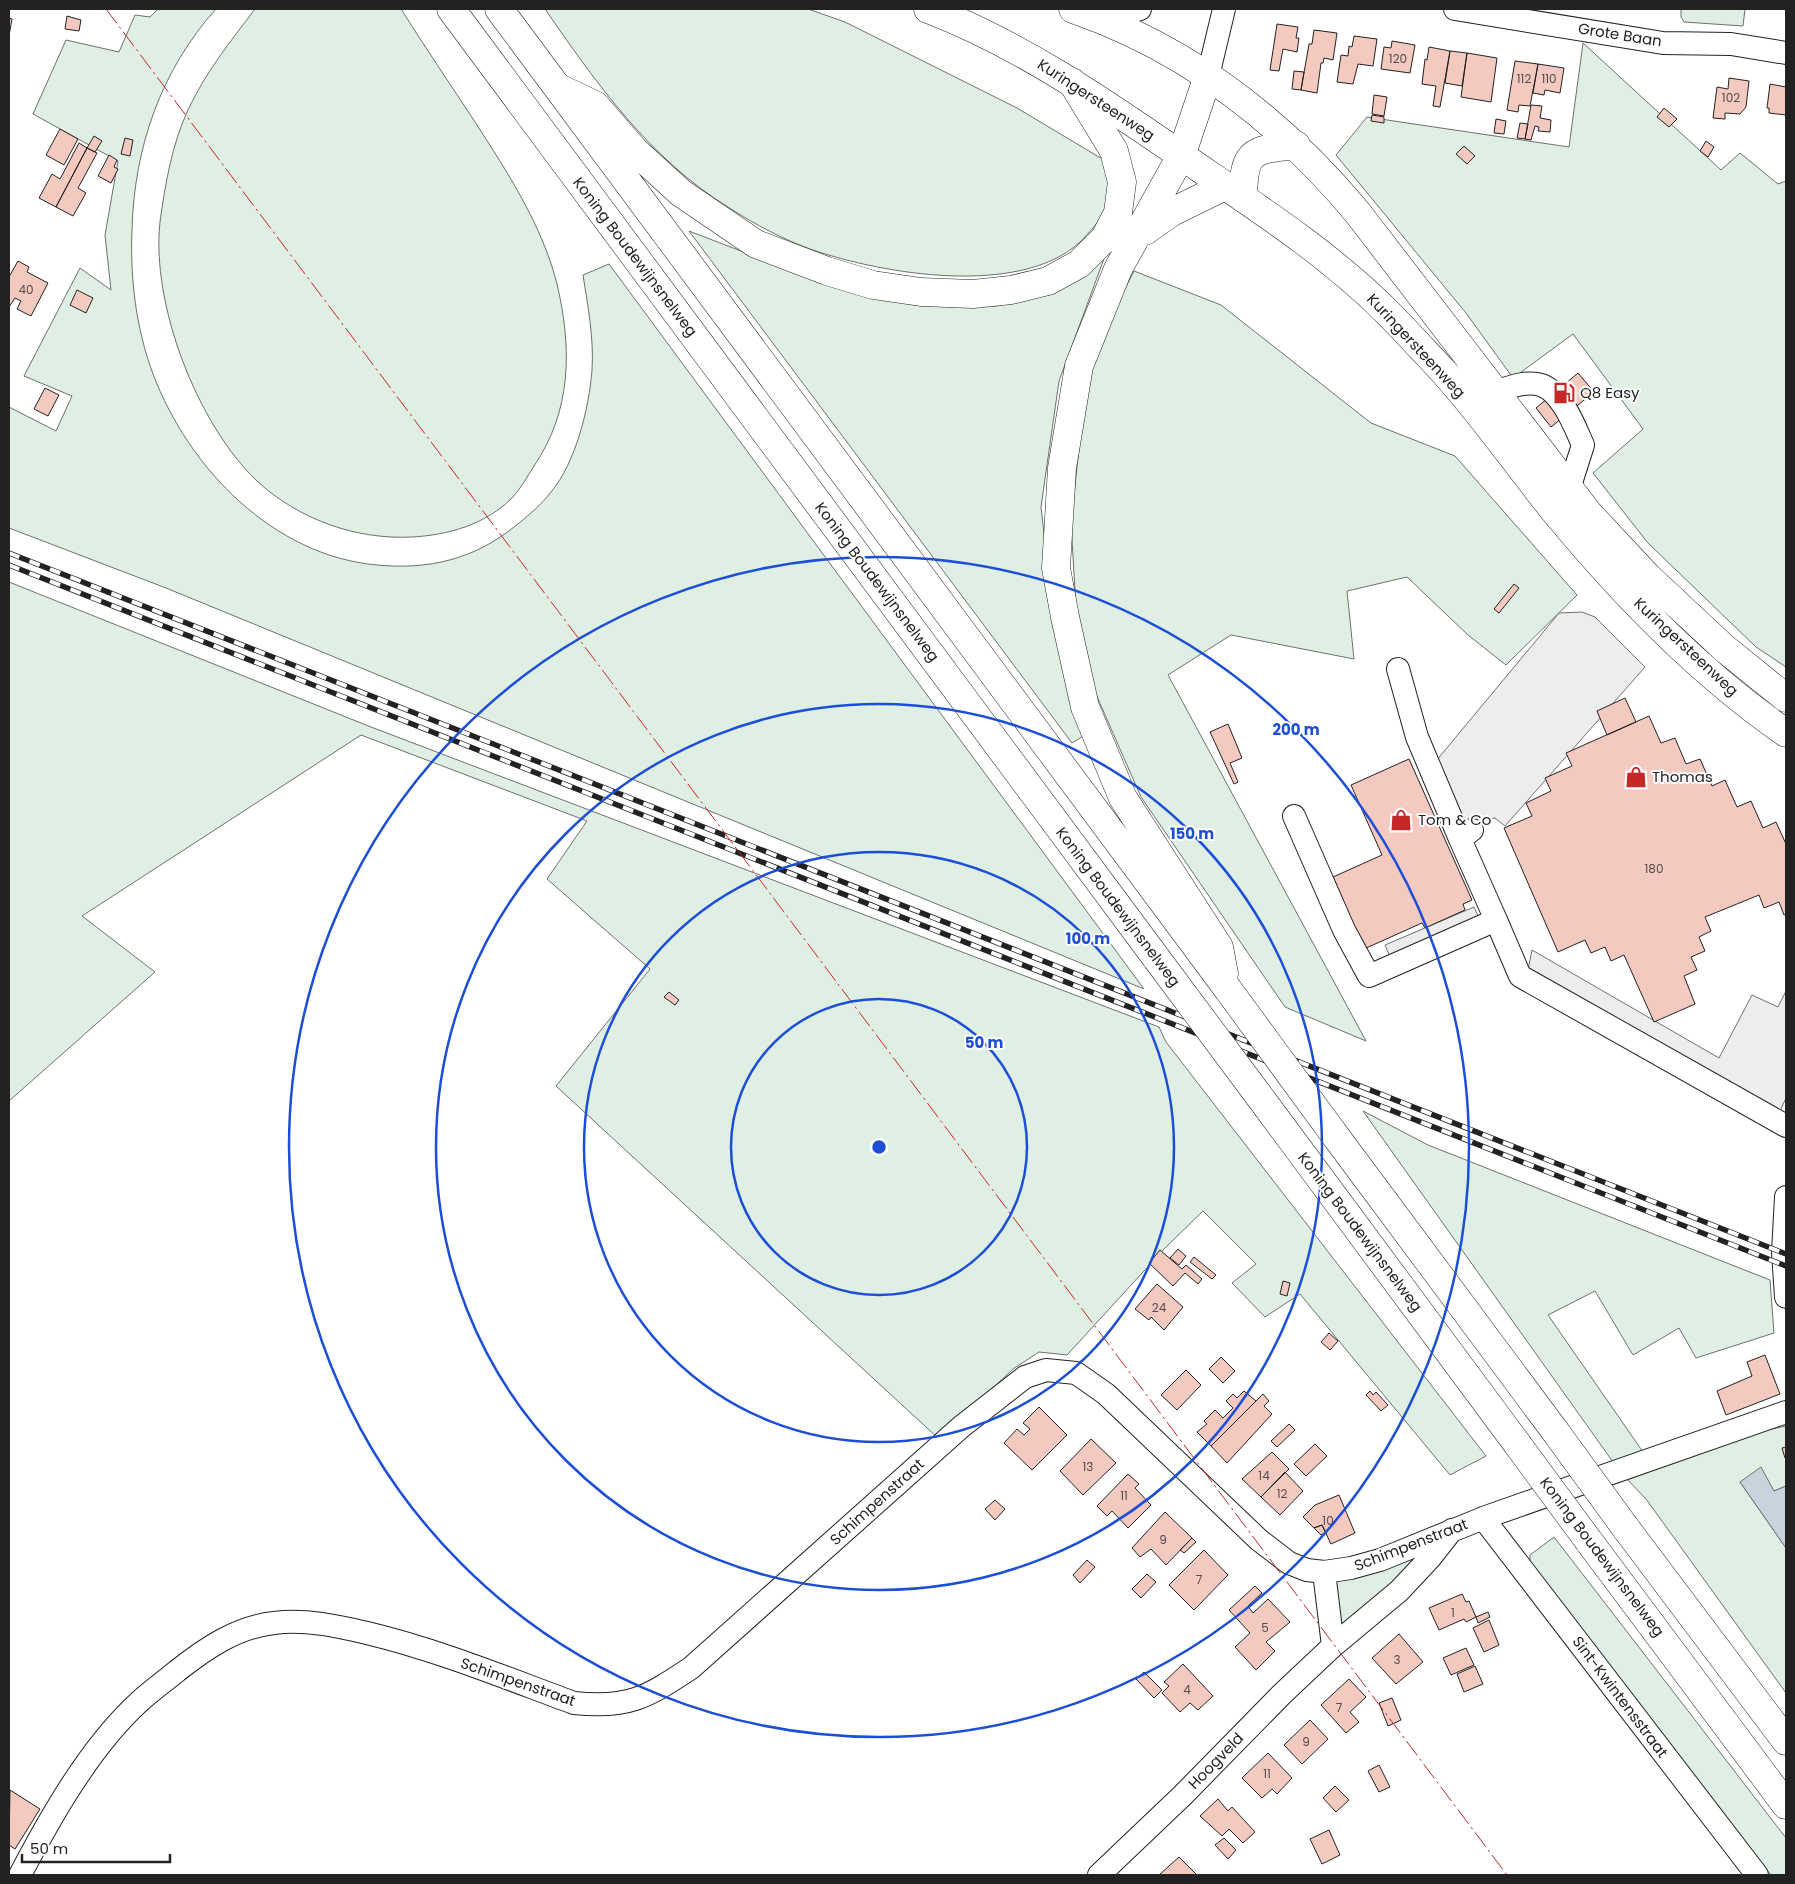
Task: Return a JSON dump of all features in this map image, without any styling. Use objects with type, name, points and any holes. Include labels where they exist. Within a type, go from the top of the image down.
[{"type":"main road","name":"Koning Boudewijnsnelweg","points":[[450,9],[1786,1805]]},
{"type":"main road","points":[[499,9],[1625,1527],[1786,1741]]},
{"type":"main road","name":"Kuringersteenweg","points":[[928,9],[954,19],[1072,82],[1234,192],[1334,265],[1386,311],[1444,372],[1557,513],[1612,578],[1715,677],[1786,733]]},
{"type":"main road","name":"Kuringersteenweg","points":[[1073,9],[1106,20],[1156,44],[1238,96],[1296,145],[1325,174],[1357,212],[1589,514],[1647,576],[1724,648],[1786,698]]},
{"type":"main road","points":[[1208,76],[1181,156],[1118,269],[1079,366],[1062,468],[1056,568],[1064,617],[1085,707],[1123,798],[1220,947],[1226,988]]},
{"type":"main road","points":[[558,87],[595,105],[634,150],[681,193],[756,244],[827,271],[873,285],[921,292],[973,294],[1011,290],[1048,281],[1080,264],[1105,238],[1118,213],[1122,182],[1114,151],[1072,82]]},
{"type":"main road","points":[[1137,236],[1172,212],[1234,192],[1252,154],[1264,148],[1296,145]]},
{"type":"street","points":[[1106,20],[1140,9]]},
{"type":"street","points":[[1208,76],[1224,9]]},
{"type":"street","name":"Grote Baan","points":[[1455,9],[1663,43],[1731,44],[1786,53]]},
{"type":"street","points":[[1494,392],[1523,384],[1541,385],[1564,404],[1583,445],[1570,489]]},
{"type":"street","points":[[1398,669],[1417,737],[1466,834],[1496,920],[1520,976],[1786,1126]]},
{"type":"street","points":[[1294,816],[1344,930],[1370,976],[1496,920]]},
{"type":"street","points":[[1786,1197],[1783,1252],[1786,1297]]},
{"type":"street","name":"Schimpenstraat","points":[[20,1875],[43,1832],[97,1750],[139,1702],[199,1653],[235,1633],[273,1623],[302,1622],[336,1626],[408,1643],[574,1703],[600,1706],[632,1702],[652,1693],[691,1668],[961,1427],[1026,1377],[1046,1370],[1076,1373],[1106,1394],[1259,1540],[1288,1563],[1307,1570],[1324,1572],[1351,1568],[1380,1560],[1452,1529],[1786,1412]]},
{"type":"street","name":"Sint-Kwintensstraat","points":[[1483,1518],[1757,1875]]},
{"type":"street","name":"Hoogveld","points":[[1099,1875],[1333,1646],[1399,1591],[1430,1558],[1452,1529]]},
{"type":"street","points":[[1324,1572],[1333,1646]]},
{"type":"green space","points":[[158,9],[216,9],[180,58],[154,112],[145,140],[138,169],[132,230],[132,267],[135,303],[147,357],[169,409],[189,443],[213,474],[240,502],[270,526],[304,545],[339,558],[377,565],[415,566],[433,564],[467,554],[499,538],[539,506],[560,480],[568,466],[580,434],[588,401],[592,370],[589,311],[583,275],[609,264],[1144,989],[166,588],[9,528],[9,407],[56,431],[72,396],[24,376],[80,268],[111,290],[105,235],[118,161],[33,114],[66,40],[119,52],[135,15],[150,17]]},
{"type":"green space","points":[[255,9],[401,9],[500,161],[533,220],[551,262],[562,308],[566,355],[562,401],[547,445],[520,488],[500,508],[477,522],[439,534],[391,537],[349,531],[309,516],[273,494],[257,481],[235,457],[215,428],[198,396],[183,361],[171,325],[163,289],[159,254],[162,208],[173,151],[188,110],[210,70]]},
{"type":"green space","points":[[545,9],[808,9],[845,22],[1017,108],[1109,163],[1110,192],[1108,206],[1097,223],[1079,243],[1053,260],[1022,270],[986,275],[949,276],[912,273],[876,267],[813,250],[780,236],[728,207],[700,188],[674,166],[626,118],[584,64]]},
{"type":"green space","points":[[1681,9],[1745,9],[1743,26],[1684,22],[1681,17]]},
{"type":"green space","points":[[1583,43],[1721,170],[1740,153],[1778,184],[1786,181],[1786,667],[1756,647],[1648,543],[1593,473],[1643,429],[1573,334],[1513,378],[1466,313],[1336,155],[1367,117],[1569,147]]},
{"type":"green space","points":[[689,231],[819,281],[931,305],[997,306],[1058,291],[1105,256],[1059,381],[1041,507],[1054,621],[1085,735],[1072,743]]},
{"type":"green space","points":[[1134,271],[1221,305],[1371,423],[1455,456],[1577,595],[1506,665],[1468,635],[1407,577],[1347,591],[1354,659],[1231,635],[1168,675],[1366,1041],[1285,1007],[1141,797],[1095,692],[1076,607],[1071,523],[1085,392],[1100,338]]},
{"type":"green space","points":[[9,582],[371,727],[1159,1027],[1166,1042],[1486,1456],[1450,1475],[1300,1294],[1265,1317],[1232,1283],[1256,1264],[1203,1211],[1165,1248],[1067,1355],[1039,1352],[1013,1369],[939,1439],[556,1086],[650,969],[547,879],[587,821],[361,735],[82,916],[155,972],[9,1101]]},
{"type":"green space","points":[[1363,1111],[1428,1145],[1770,1280],[1774,1333],[1696,1358],[1679,1328],[1633,1355],[1595,1291],[1548,1315],[1643,1452],[1613,1462]]},
{"type":"green space","points":[[1786,1426],[1786,1486],[1774,1491],[1740,1482],[1786,1548],[1786,1693],[1646,1499],[1626,1478],[1762,1431]]},
{"type":"green space","points":[[1554,1537],[1786,1838],[1786,1875],[1771,1875],[1530,1564],[1530,1555]]},
{"type":"green space","points":[[1428,1548],[1342,1630],[1335,1587],[1337,1582],[1345,1577]]},
{"type":"shaded area","points":[[1582,612],[1595,617],[1645,667],[1505,826],[1495,818],[1468,822],[1460,811],[1436,761],[1559,613]]},
{"type":"shaded area","points":[[1474,907],[1481,922],[1392,962],[1385,945]]},
{"type":"shaded area","points":[[1532,950],[1719,1058],[1752,995],[1778,1007],[1786,991],[1786,1098],[1780,1111],[1528,970]]},
{"type":"shaded area","points":[[1761,1467],[1774,1491],[1786,1486],[1786,1548],[1740,1482]]},
{"type":"building","points":[[67,16],[81,20],[79,31],[65,29]]},
{"type":"building","points":[[9,18],[12,19],[9,36]]},
{"type":"building","points":[[1277,24],[1298,27],[1296,38],[1299,38],[1297,52],[1283,49],[1279,71],[1270,70]]},
{"type":"building","points":[[1314,30],[1337,33],[1333,60],[1324,58],[1323,63],[1321,63],[1317,93],[1301,90],[1309,44],[1312,44]]},
{"type":"building","points":[[1354,36],[1377,39],[1373,66],[1358,64],[1353,84],[1337,82],[1341,55],[1348,56],[1349,46],[1352,47]]},
{"type":"building","points":[[1392,41],[1415,45],[1410,73],[1381,69],[1384,47],[1391,48]]},
{"type":"building","points":[[1429,47],[1450,51],[1440,107],[1433,106],[1436,86],[1422,84],[1425,59],[1427,60]]},
{"type":"building","points":[[1450,51],[1467,53],[1462,86],[1445,83]]},
{"type":"building","points":[[1467,53],[1497,58],[1491,102],[1461,97]]},
{"type":"building","points":[[1515,61],[1538,64],[1530,106],[1519,105],[1518,112],[1507,110]]},
{"type":"building","points":[[1538,64],[1564,68],[1560,93],[1545,90],[1544,95],[1533,93]]},
{"type":"building","points":[[1294,71],[1304,72],[1301,90],[1292,89]]},
{"type":"building","points":[[1729,78],[1749,81],[1746,107],[1740,114],[1725,113],[1725,119],[1713,118],[1717,87],[1728,89]]},
{"type":"building","points":[[1770,84],[1786,87],[1786,115],[1769,113],[1769,108],[1767,108]]},
{"type":"building","points":[[1374,95],[1387,97],[1384,116],[1372,114]]},
{"type":"building","points":[[1531,105],[1542,106],[1540,118],[1551,120],[1550,132],[1538,131],[1539,127],[1535,126],[1531,140],[1525,139]]},
{"type":"building","points":[[1664,108],[1677,119],[1669,127],[1657,117]]},
{"type":"building","points":[[1372,115],[1384,117],[1384,123],[1371,121]]},
{"type":"building","points":[[1496,119],[1506,121],[1504,134],[1494,133]]},
{"type":"building","points":[[1520,123],[1528,124],[1525,139],[1517,138]]},
{"type":"building","points":[[60,129],[78,139],[64,165],[46,155]]},
{"type":"building","points":[[94,136],[102,141],[95,152],[87,148]]},
{"type":"building","points":[[125,138],[133,140],[130,156],[121,154]]},
{"type":"building","points":[[1706,141],[1714,147],[1708,157],[1700,151]]},
{"type":"building","points":[[79,143],[87,148],[56,207],[39,198],[52,174],[60,179]]},
{"type":"building","points":[[1464,146],[1475,156],[1467,164],[1456,154]]},
{"type":"building","points":[[87,148],[97,153],[78,188],[86,193],[73,216],[56,207]]},
{"type":"building","points":[[109,155],[117,160],[114,167],[118,169],[111,183],[98,176]]},
{"type":"building","points":[[18,261],[29,267],[27,272],[48,283],[31,316],[17,309],[21,301],[15,298],[9,307],[9,277]]},
{"type":"building","points":[[77,290],[93,298],[86,313],[70,305]]},
{"type":"building","points":[[1578,373],[1594,392],[1551,427],[1536,408]]},
{"type":"building","points":[[45,388],[59,395],[48,416],[34,409]]},
{"type":"building","points":[[1514,584],[1519,588],[1499,613],[1494,609]]},
{"type":"building","points":[[1625,698],[1636,722],[1607,735],[1597,711]]},
{"type":"building","points":[[1649,716],[1661,743],[1675,738],[1686,764],[1700,759],[1712,786],[1725,780],[1737,807],[1751,801],[1763,828],[1776,822],[1786,844],[1786,914],[1784,915],[1779,902],[1764,908],[1759,895],[1705,917],[1711,931],[1699,937],[1705,951],[1691,957],[1697,970],[1684,976],[1695,1004],[1654,1022],[1624,955],[1611,961],[1605,947],[1591,953],[1585,940],[1558,952],[1504,828],[1532,816],[1526,803],[1551,791],[1545,778],[1572,766],[1566,753]]},
{"type":"building","points":[[1228,724],[1242,758],[1230,763],[1238,782],[1234,784],[1210,732]]},
{"type":"building","name":"Tom & Co","points":[[1409,759],[1472,900],[1463,904],[1465,910],[1425,928],[1422,923],[1364,949],[1333,877],[1382,855],[1351,785]]},
{"type":"building","points":[[669,992],[679,1000],[675,1005],[664,997]]},
{"type":"building","points":[[1178,1249],[1186,1256],[1179,1265],[1170,1258]]},
{"type":"building","points":[[1160,1250],[1182,1269],[1186,1265],[1202,1279],[1198,1284],[1185,1273],[1173,1286],[1149,1263]]},
{"type":"building","points":[[1194,1257],[1216,1275],[1212,1279],[1190,1262]]},
{"type":"building","points":[[1283,1281],[1290,1283],[1287,1296],[1280,1294]]},
{"type":"building","points":[[1157,1284],[1183,1307],[1164,1330],[1151,1317],[1149,1320],[1135,1309]]},
{"type":"building","points":[[1329,1333],[1338,1341],[1330,1350],[1321,1342]]},
{"type":"building","points":[[1765,1355],[1780,1394],[1726,1415],[1717,1391],[1752,1376],[1747,1362]]},
{"type":"building","points":[[1221,1357],[1235,1371],[1223,1383],[1209,1369]]},
{"type":"building","points":[[1186,1370],[1201,1385],[1177,1410],[1161,1395]]},
{"type":"building","points":[[1244,1391],[1256,1401],[1211,1446],[1197,1432],[1207,1424],[1204,1421],[1215,1410],[1223,1418],[1233,1408],[1226,1401],[1233,1394],[1237,1398]]},
{"type":"building","points":[[1370,1391],[1373,1395],[1376,1392],[1388,1405],[1381,1411],[1366,1395]]},
{"type":"building","points":[[1263,1394],[1269,1401],[1264,1406],[1272,1414],[1227,1463],[1211,1446]]},
{"type":"building","points":[[1039,1407],[1067,1435],[1032,1470],[1004,1443],[1017,1429],[1024,1435],[1030,1429],[1023,1423]]},
{"type":"building","points":[[1289,1424],[1295,1430],[1277,1447],[1271,1441]]},
{"type":"building","points":[[1091,1439],[1116,1463],[1083,1495],[1060,1471]]},
{"type":"building","points":[[1315,1444],[1327,1456],[1306,1476],[1294,1464]]},
{"type":"building","points":[[1786,1447],[1786,1458],[1785,1458],[1782,1448]]},
{"type":"building","points":[[1272,1452],[1289,1469],[1261,1497],[1242,1479]]},
{"type":"building","points":[[1285,1472],[1303,1491],[1280,1515],[1261,1497]]},
{"type":"building","points":[[1128,1474],[1139,1484],[1135,1488],[1151,1505],[1128,1528],[1112,1511],[1107,1516],[1097,1506]]},
{"type":"building","points":[[1339,1495],[1355,1533],[1331,1544],[1322,1525],[1314,1528],[1303,1517],[1315,1505]]},
{"type":"building","points":[[995,1500],[1005,1509],[995,1520],[985,1509]]},
{"type":"building","points":[[1165,1512],[1192,1538],[1166,1565],[1151,1549],[1140,1557],[1132,1548]]},
{"type":"building","points":[[1322,1525],[1326,1533],[1321,1535],[1314,1528]]},
{"type":"building","points":[[1192,1538],[1196,1542],[1184,1553],[1180,1550]]},
{"type":"building","points":[[1204,1550],[1228,1575],[1194,1610],[1169,1585]]},
{"type":"building","points":[[1087,1560],[1095,1567],[1080,1583],[1073,1575]]},
{"type":"building","points":[[1147,1574],[1156,1582],[1141,1598],[1132,1589]]},
{"type":"building","points":[[1255,1586],[1262,1593],[1248,1606],[1253,1613],[1268,1599],[1290,1622],[1266,1642],[1275,1651],[1256,1670],[1235,1647],[1250,1633],[1229,1610]]},
{"type":"building","points":[[1462,1594],[1466,1602],[1469,1601],[1476,1617],[1466,1622],[1464,1619],[1439,1630],[1429,1608]]},
{"type":"building","points":[[1488,1612],[1490,1617],[1478,1623],[1476,1617]]},
{"type":"building","points":[[1489,1620],[1499,1645],[1484,1652],[1473,1628]]},
{"type":"building","points":[[1399,1634],[1423,1662],[1396,1684],[1372,1658]]},
{"type":"building","points":[[1466,1648],[1474,1665],[1451,1675],[1443,1658]]},
{"type":"building","points":[[1183,1664],[1213,1696],[1198,1710],[1190,1703],[1180,1712],[1162,1693],[1169,1686],[1164,1682]]},
{"type":"building","points":[[1475,1666],[1483,1684],[1464,1692],[1457,1674]]},
{"type":"building","points":[[1144,1672],[1162,1690],[1154,1698],[1136,1679]]},
{"type":"building","points":[[1349,1679],[1366,1697],[1350,1712],[1359,1722],[1346,1733],[1321,1705]]},
{"type":"building","points":[[1392,1698],[1401,1720],[1388,1726],[1379,1703]]},
{"type":"building","points":[[1310,1720],[1328,1739],[1302,1764],[1284,1745]]},
{"type":"building","points":[[1268,1753],[1292,1778],[1277,1794],[1272,1789],[1262,1798],[1242,1778]]},
{"type":"building","points":[[1379,1765],[1390,1787],[1379,1792],[1368,1771]]},
{"type":"building","points":[[1335,1786],[1349,1800],[1336,1812],[1323,1798]]},
{"type":"building","points":[[10,1790],[40,1809],[15,1849],[9,1845]]},
{"type":"building","points":[[1218,1799],[1228,1811],[1232,1807],[1255,1832],[1243,1843],[1229,1829],[1222,1836],[1200,1816]]},
{"type":"building","points":[[1329,1830],[1340,1855],[1322,1864],[1310,1839]]},
{"type":"building","points":[[1224,1838],[1236,1850],[1228,1859],[1215,1845]]},
{"type":"building","points":[[1179,1857],[1197,1875],[1159,1875]]},
{"type":"railway","points":[[9,553],[1786,1254]]},
{"type":"railway","points":[[9,565],[1786,1266]]},
{"type":"power","points":[[106,9],[1507,1875]]},
{"type":"place","name":"Q8 Easy","points":[[1564,393]]},
{"type":"place","name":"Thomas","points":[[1636,777]]},
{"type":"place","name":"Tom & Co","points":[[1401,820]]}]
